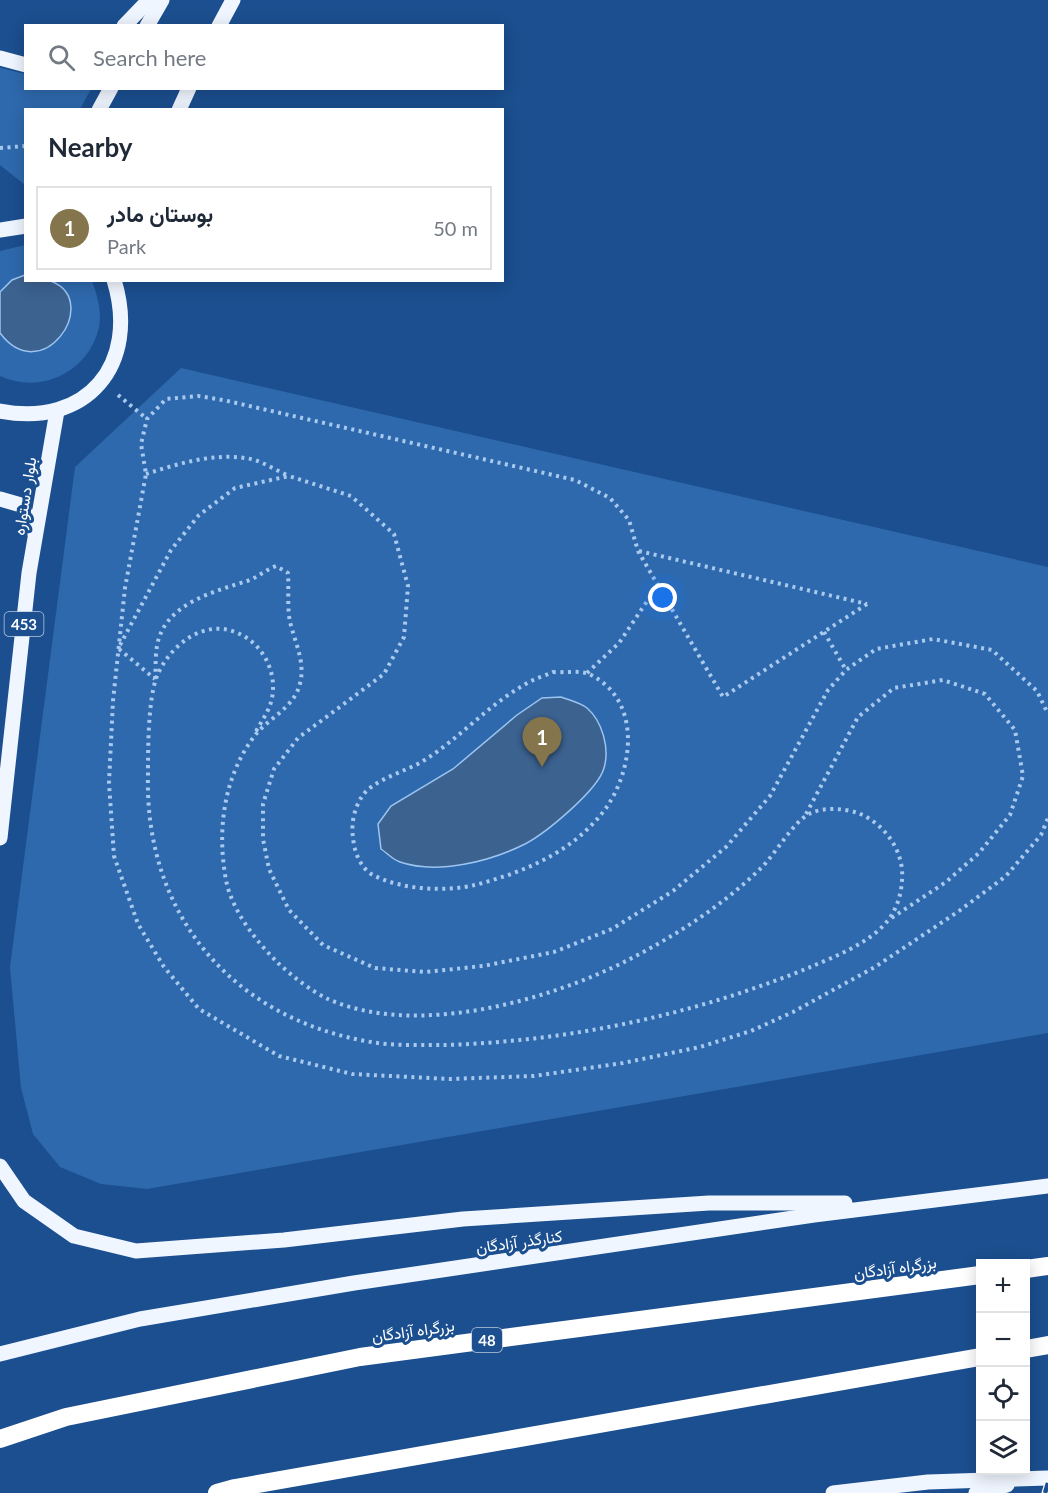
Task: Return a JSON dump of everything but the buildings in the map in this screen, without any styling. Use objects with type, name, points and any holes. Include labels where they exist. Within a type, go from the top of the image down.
[{"type":"highway","points":[[1030,1268],[1048,1266]]},
{"type":"highway","name":"بزرگراه آزادگان","points":[[0,1439],[66,1417],[360,1357],[976,1276]]},
{"type":"highway","points":[[1030,1348],[1048,1345]]},
{"type":"highway","points":[[217,1493],[976,1358]]},
{"type":"main road","points":[[126,24],[149,0]]},
{"type":"main road","points":[[148,24],[162,0]]},
{"type":"main road","points":[[220,24],[233,0]]},
{"type":"main road","points":[[0,58],[24,64]]},
{"type":"main road","points":[[100,108],[110,90]]},
{"type":"main road","points":[[180,108],[188,90]]},
{"type":"main road","points":[[0,230],[24,226]]},
{"type":"main road","points":[[0,411],[28,416],[57,411],[81,400],[101,381],[115,359],[122,332],[122,305],[115,282]]},
{"type":"main road","name":"بلوار دستواره","points":[[0,838],[29,573],[57,411]]},
{"type":"main road","points":[[0,499],[21,505],[30,519],[36,537]]},
{"type":"main road","points":[[0,1167],[24,1201],[74,1236],[136,1251],[284,1240],[463,1219],[709,1203],[908,1204]]},
{"type":"main road","name":"کنارگذر آزادگان","points":[[0,1354],[140,1319],[309,1291],[908,1204],[1048,1186]]},
{"type":"main road","points":[[833,1493],[928,1482],[1041,1478]]},
{"type":"main road","points":[[976,1493],[1041,1478]]},
{"type":"path","points":[[0,148],[24,146]]},
{"type":"path","points":[[101,381],[147,419]]},
{"type":"path","points":[[638,551],[867,604],[723,697],[638,551],[629,520],[610,498],[575,480],[206,397],[166,399],[147,419],[141,444],[146,474],[133,538],[118,648],[109,783],[114,856],[138,924],[164,967],[199,1009],[279,1056],[352,1074],[449,1079],[534,1076],[623,1063],[700,1047],[751,1031],[793,1012],[875,967],[959,911],[1006,876],[1041,835],[1048,818]]},
{"type":"path","points":[[146,474],[185,462],[217,458],[255,460],[289,476],[351,496],[394,534],[408,586],[404,637],[384,674],[298,738],[274,769],[263,804],[263,840],[269,869],[289,910],[324,945],[375,968],[425,972],[483,966],[554,952],[612,929],[673,891],[726,847],[770,796],[828,690],[846,670],[876,649],[933,639],[992,650],[1037,691],[1048,714]]},
{"type":"path","points":[[118,648],[171,550],[199,515],[235,488],[289,476]]},
{"type":"path","points":[[155,679],[172,650],[200,630],[234,631],[260,650],[273,671],[271,702],[254,735],[236,770],[225,800],[221,839],[227,888],[243,919],[262,947],[288,973],[326,998],[361,1010],[422,1014],[483,1009],[560,989],[626,962],[679,931],[737,892],[770,860],[806,814],[858,717],[894,688],[943,680],[985,694],[1015,730],[1023,776],[1010,815],[979,853],[946,882],[889,919],[867,939],[832,958],[784,978],[655,1018],[563,1035],[492,1043],[377,1044],[335,1034],[298,1020],[264,1002],[230,976],[198,945],[176,910],[156,864],[147,807],[148,747],[157,645],[164,628],[187,603],[213,591],[251,580],[276,566],[288,573],[288,617],[302,666],[296,693],[254,735]]},
{"type":"path","points":[[587,673],[607,685],[620,704],[630,735],[625,773],[605,809],[582,831],[550,858],[512,875],[466,887],[411,888],[371,875],[355,854],[351,826],[361,796],[392,774],[420,763],[451,743],[524,684],[553,672],[587,673],[619,643],[658,585]]},
{"type":"path","points":[[824,632],[846,670]]},
{"type":"path","points":[[118,648],[155,679]]},
{"type":"path","points":[[806,814],[831,809],[857,813],[880,827],[898,849],[902,872],[901,894],[889,919]]},
{"type":"shaded area","points":[[0,68],[24,74],[24,90],[90,90],[81,108],[24,108],[24,184],[0,165]]},
{"type":"shaded area","points":[[24,245],[24,275],[12,280],[0,292],[0,251]]},
{"type":"shaded area","points":[[24,275],[24,282],[53,282],[66,293],[71,307],[68,322],[60,336],[48,347],[33,352],[16,348],[0,333],[0,292],[12,280]]},
{"type":"shaded area","points":[[53,282],[92,282],[100,315],[99,327],[94,343],[85,356],[61,376],[47,381],[31,383],[0,376],[0,333],[15,346],[31,351],[46,348],[59,339],[67,326],[70,311],[66,296]]},
{"type":"shaded area","points":[[181,368],[1048,567],[1048,1033],[147,1189],[101,1184],[60,1167],[33,1134],[21,1088],[10,967],[75,467]]},
{"type":"shaded area","points":[[561,697],[587,708],[597,720],[603,735],[606,760],[600,777],[592,788],[558,821],[525,844],[481,861],[464,864],[415,866],[397,861],[381,849],[378,824],[391,806],[453,769],[517,715],[542,698]]},
{"type":"railway","points":[[1045,1493],[1048,1483]]},
{"type":"place","name":"بوستان مادر","points":[[542,767]]}]
